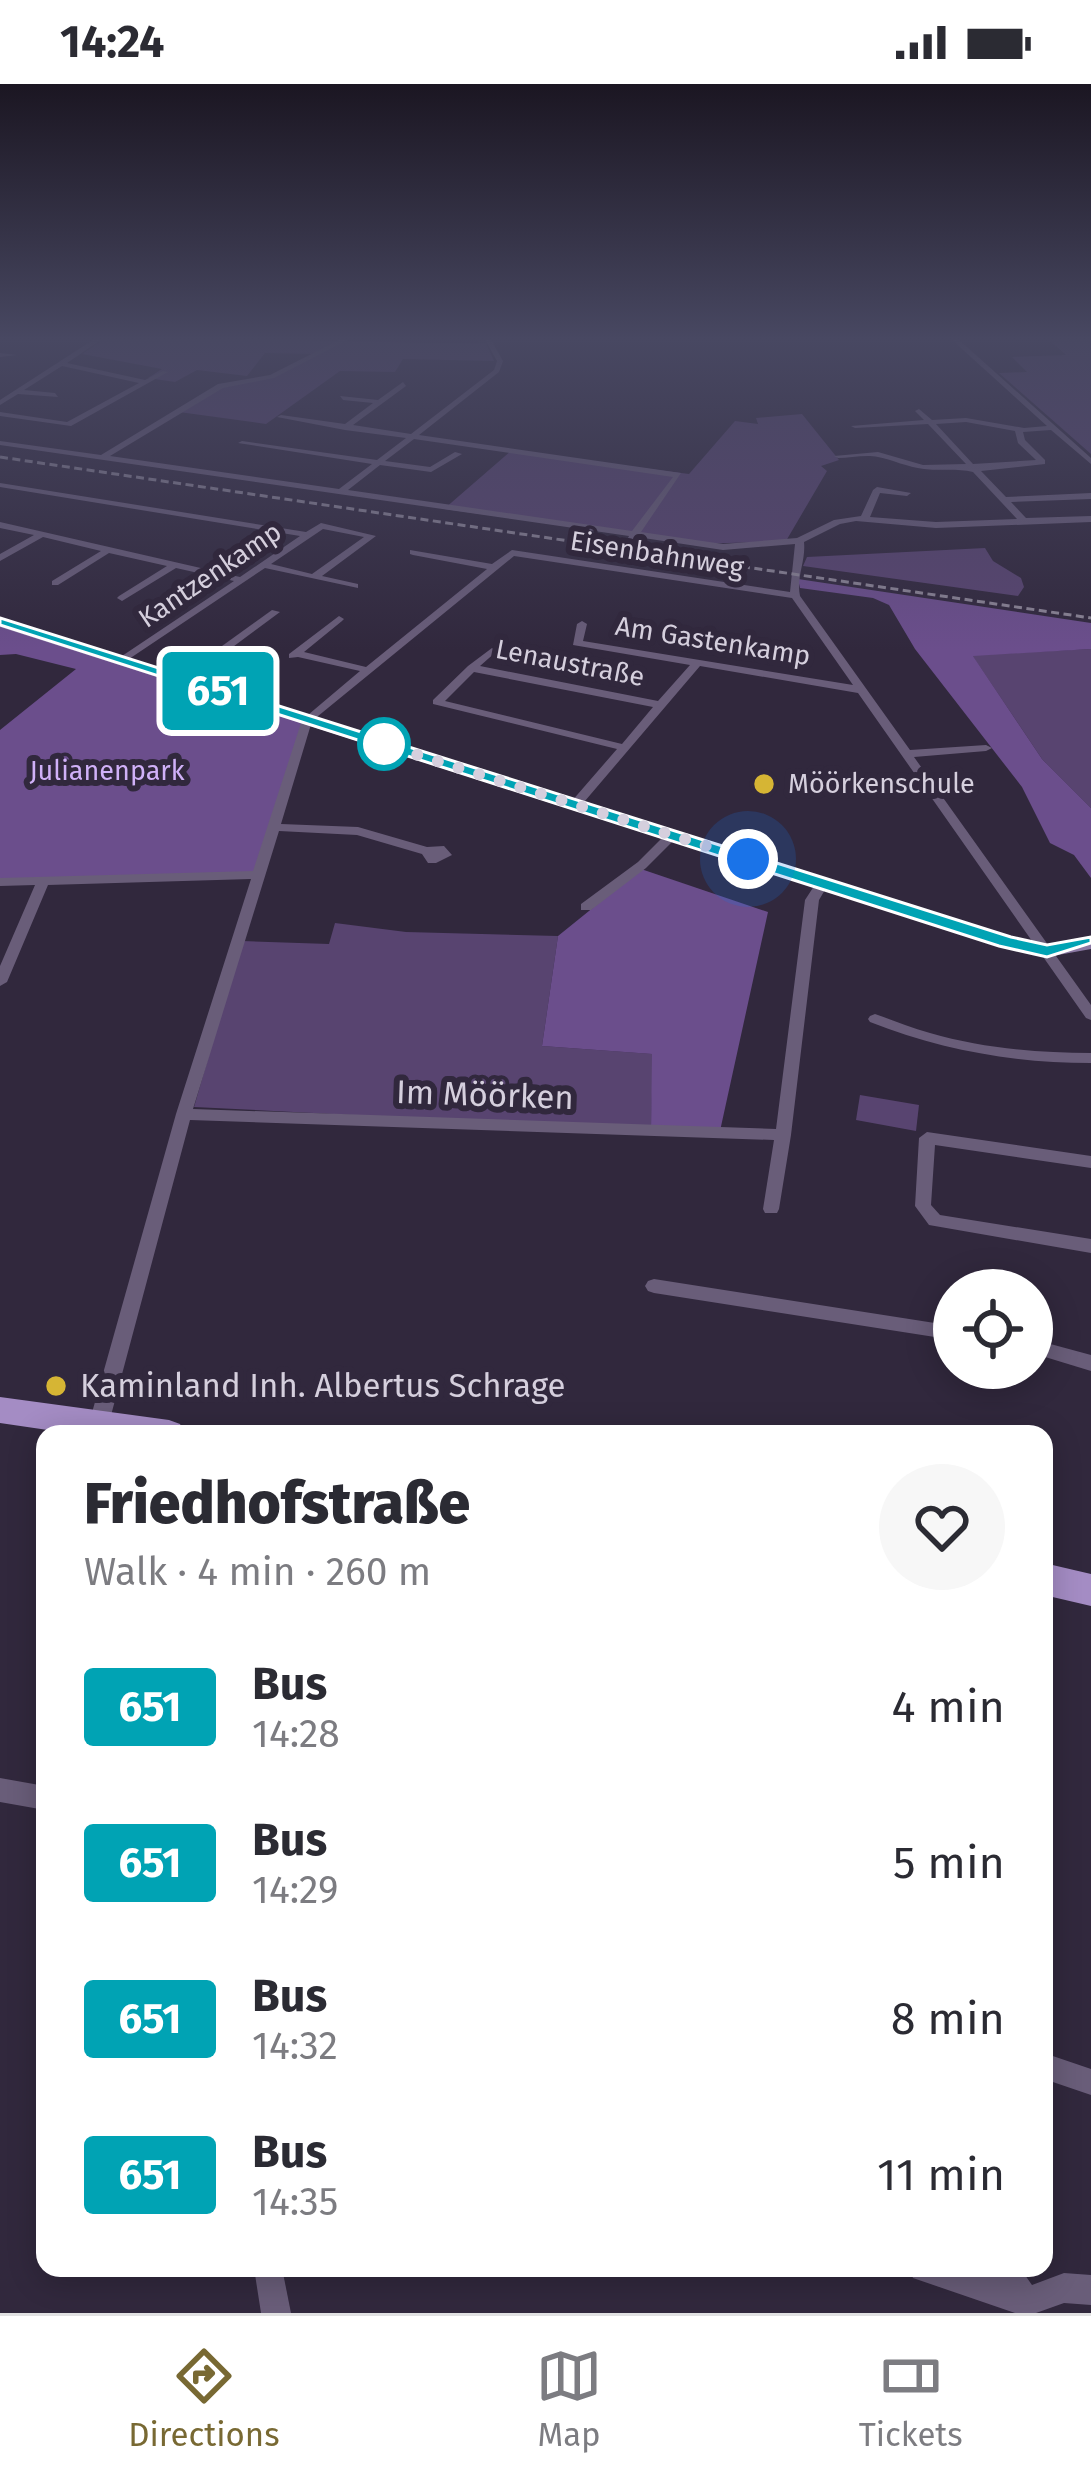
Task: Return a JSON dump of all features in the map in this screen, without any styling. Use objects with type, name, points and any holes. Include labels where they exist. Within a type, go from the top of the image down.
[{"type":"main road","points":[[0,1410],[82,1425]]},
{"type":"main road","points":[[1053,1581],[1091,1590]]},
{"type":"street","points":[[101,458],[128,442]]},
{"type":"street","points":[[339,493],[404,442]]},
{"type":"street","points":[[453,442],[678,475],[632,538]]},
{"type":"street","points":[[950,442],[1024,521]]},
{"type":"street","points":[[838,456],[890,454],[893,461],[931,468],[1042,462],[1022,442]]},
{"type":"street","points":[[1068,442],[1091,462]]},
{"type":"street","points":[[0,443],[632,538],[723,547],[799,541],[837,522],[865,517],[944,525],[1091,518]]},
{"type":"street","points":[[232,450],[242,443],[429,472],[458,454]]},
{"type":"street","points":[[865,517],[877,487],[907,493]]},
{"type":"street","points":[[4,488],[308,535]]},
{"type":"street","points":[[1005,500],[1079,496],[1090,501]]},
{"type":"street","points":[[0,525],[242,580]]},
{"type":"street","name":"Kantzenkamp","points":[[123,660],[321,526],[372,536],[314,577]]},
{"type":"street","points":[[0,559],[43,534]]},
{"type":"street","points":[[799,541],[802,554],[791,584],[795,596],[1091,1015]]},
{"type":"street","points":[[55,583],[105,552]]},
{"type":"street","points":[[413,552],[492,567]]},
{"type":"street","name":"Eisenbahnweg","points":[[492,567],[512,553],[795,596]]},
{"type":"street","points":[[0,559],[17,564]]},
{"type":"street","points":[[263,565],[355,586]]},
{"type":"street","points":[[122,598],[173,566]]},
{"type":"street","points":[[99,1425],[184,1114],[307,720],[492,567]]},
{"type":"street","points":[[183,680],[275,612]]},
{"type":"street","points":[[339,620],[293,656],[367,670]]},
{"type":"street","points":[[0,622],[1047,951],[1091,943]]},
{"type":"street","name":"Am Gastenkamp","points":[[582,623],[577,643],[861,690]]},
{"type":"street","name":"Lenaustraße","points":[[492,651],[437,702],[626,748]]},
{"type":"street","name":"Lenaustraße","points":[[575,805],[697,663]]},
{"type":"street","name":"Lenaustraße","points":[[472,668],[659,705]]},
{"type":"street","points":[[906,754],[986,748]]},
{"type":"street","points":[[274,827],[358,831],[427,851]]},
{"type":"street","points":[[586,907],[642,865],[672,835]]},
{"type":"street","points":[[0,882],[259,875]]},
{"type":"street","points":[[0,982],[43,881]]},
{"type":"street","points":[[771,1208],[812,900],[823,883]]},
{"type":"street","points":[[874,1019],[989,1048],[1091,1058]]},
{"type":"street","name":"Im Möörken","points":[[184,1114],[783,1135]]},
{"type":"street","points":[[1091,1162],[927,1138],[923,1206],[935,1221],[1091,1246]]},
{"type":"street","points":[[654,1286],[933,1330]]},
{"type":"street","points":[[1053,1352],[1091,1363]]},
{"type":"street","points":[[0,1790],[36,1796]]},
{"type":"street","points":[[1053,2069],[1091,2082]]},
{"type":"street","points":[[270,2277],[276,2313]]},
{"type":"street","points":[[946,2277],[1026,2308],[1064,2288],[1091,2290]]},
{"type":"street","points":[[1007,2277],[1026,2308]]},
{"type":"shaded area","points":[[717,442],[825,442],[839,460],[821,466],[827,471],[786,541],[700,544],[444,509],[511,451],[689,474]]},
{"type":"shaded area","points":[[985,548],[993,561],[1021,578],[1024,587],[1018,596],[803,566],[807,557]]},
{"type":"shaded area","points":[[1091,649],[1091,808],[1042,759],[972,655]]},
{"type":"shaded area","points":[[335,923],[406,932],[558,936],[542,1046],[653,1054],[651,1130],[194,1107],[242,941],[329,944]]},
{"type":"shaded area","points":[[860,1095],[919,1105],[916,1131],[856,1120]]},
{"type":"green space","points":[[798,579],[1091,623],[1091,649],[973,656],[1042,759],[1091,808],[1091,878],[1074,855],[1050,843],[1022,787],[915,649],[889,605],[873,598],[800,588]]},
{"type":"green space","name":"Julianenpark","points":[[0,626],[302,723],[255,872],[0,880],[0,730],[76,669],[16,654],[0,655]]},
{"type":"green space","points":[[641,869],[768,912],[720,1131],[651,1130],[652,1054],[542,1046],[558,936]]},
{"type":"railway","points":[[0,457],[1091,618]]},
{"type":"bus line","name":"651","points":[[0,622],[1006,942],[1047,951],[1091,943]]},
{"type":"place","name":"Möörkenschule","points":[[764,784]]},
{"type":"place","name":"Kaminland Inh. Albertus Schrage","points":[[56,1386]]},
{"type":"route","points":[[384,744],[380,743],[748,859]]}]
